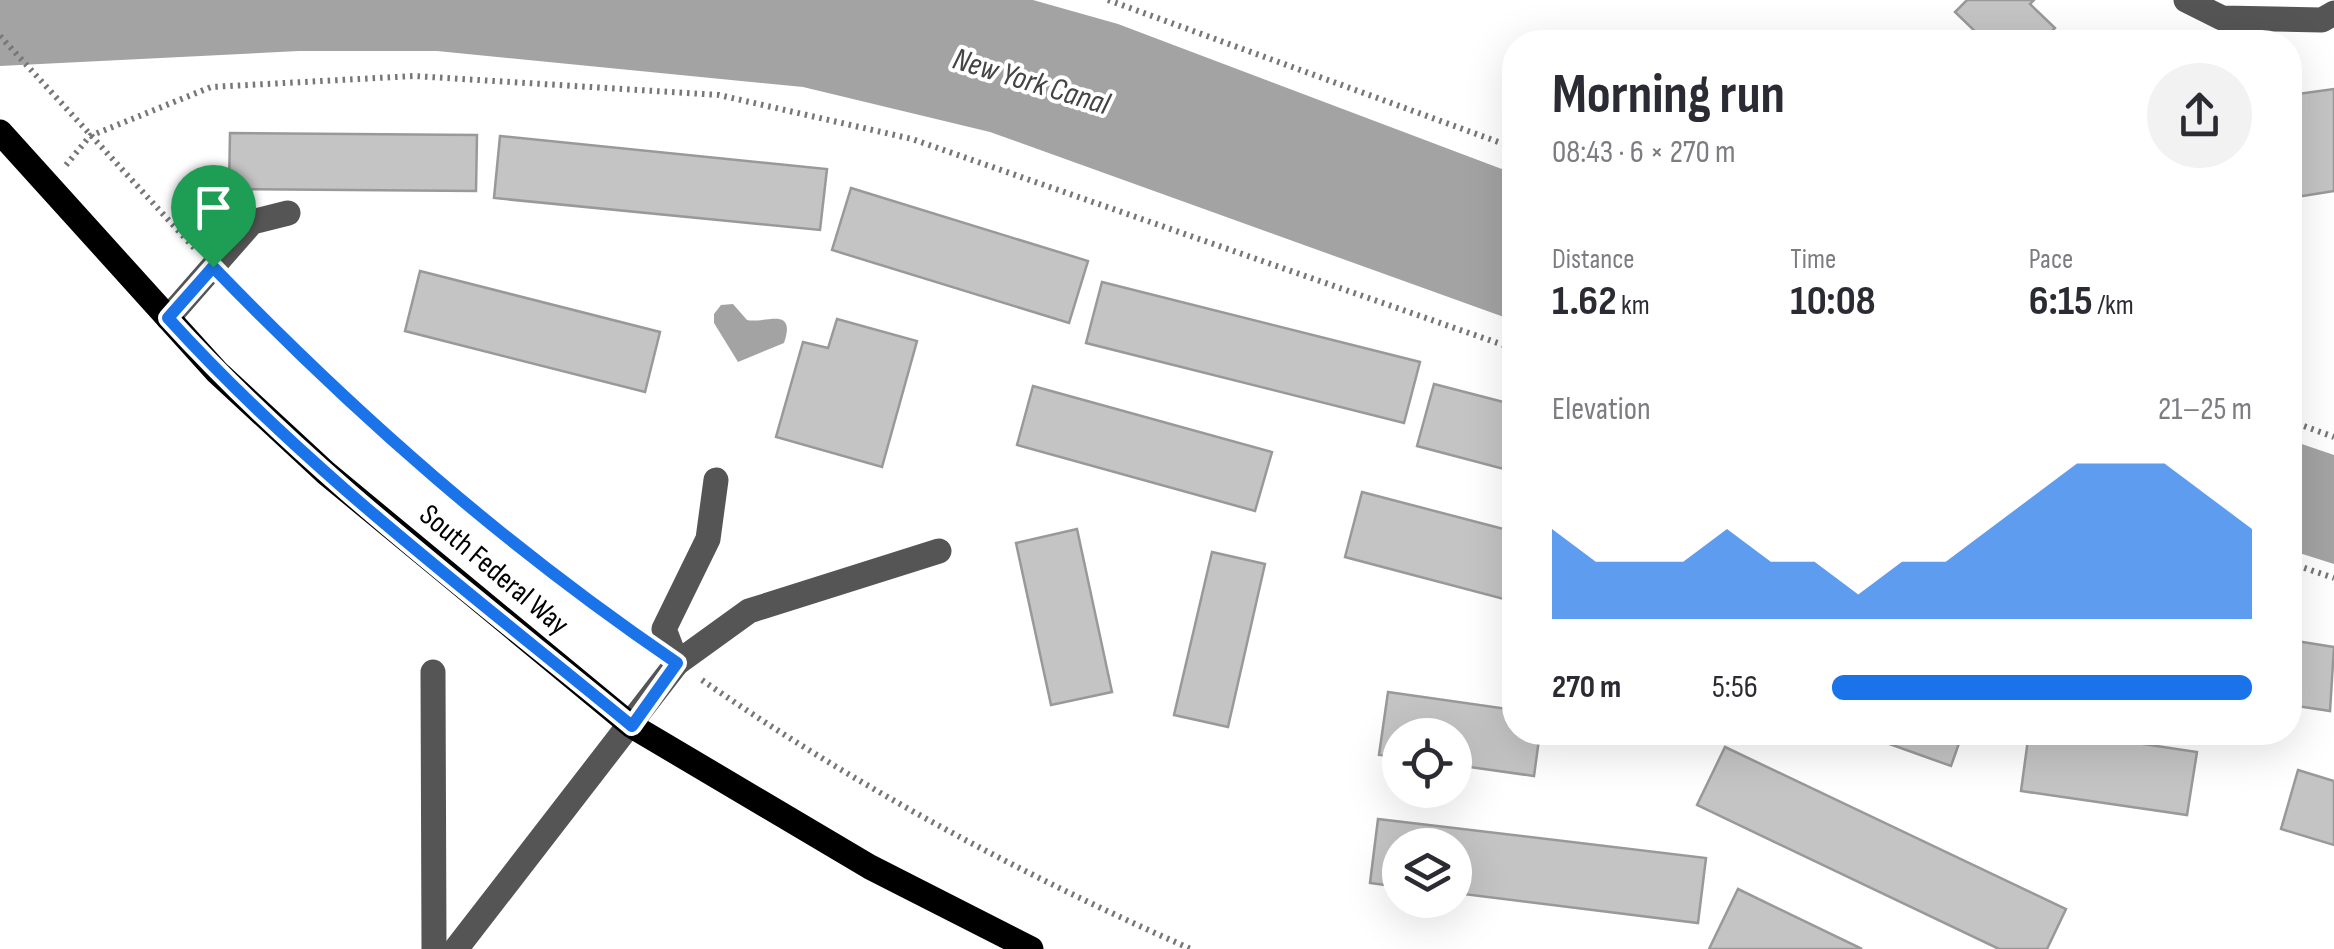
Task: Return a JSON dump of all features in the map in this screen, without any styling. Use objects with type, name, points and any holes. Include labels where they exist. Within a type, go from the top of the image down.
[{"type":"main road","name":"South Federal Way","points":[[0,132],[217,372],[326,473],[632,726],[870,867],[1031,949]]},
{"type":"street","points":[[2186,0],[2222,18],[2322,20],[2334,13]]},
{"type":"street","points":[[168,318],[252,222],[288,213]]},
{"type":"street","points":[[677,663],[664,629],[708,539],[716,480]]},
{"type":"street","points":[[456,949],[677,663],[749,611],[939,550]]},
{"type":"street","points":[[433,672],[434,949]]},
{"type":"path","points":[[1108,0],[1502,143]]},
{"type":"path","points":[[0,36],[326,384],[453,498],[677,663],[842,773],[1064,893],[1191,949]]},
{"type":"path","points":[[48,186],[90,136],[212,87],[414,76],[718,95],[912,139],[1502,344]]},
{"type":"path","points":[[2302,425],[2334,437]]},
{"type":"path","points":[[2302,567],[2334,578]]},
{"type":"water","name":"New York Canal","points":[[0,0],[1033,0],[1118,24],[1502,169],[1502,316],[990,132],[803,87],[437,51],[299,51],[0,66]]},
{"type":"water","points":[[733,304],[747,320],[782,320],[787,331],[784,343],[738,362],[714,323],[714,314],[721,305]]},
{"type":"water","points":[[2302,444],[2334,455],[2334,564],[2302,554]]},
{"type":"building","points":[[1967,0],[2034,0],[2030,4],[2055,28],[1974,30],[1955,12]]},
{"type":"building","points":[[2334,89],[2334,191],[2302,196],[2302,93]]},
{"type":"building","points":[[230,133],[477,135],[476,191],[229,189]]},
{"type":"building","points":[[500,136],[827,169],[820,230],[494,198]]},
{"type":"building","points":[[851,188],[1088,261],[1069,323],[832,250]]},
{"type":"building","points":[[420,271],[660,332],[645,392],[405,331]]},
{"type":"building","points":[[1102,282],[1420,362],[1404,423],[1086,343]]},
{"type":"building","points":[[837,319],[917,341],[882,467],[776,437],[803,342],[828,348]]},
{"type":"building","points":[[1434,384],[1502,402],[1502,469],[1417,446]]},
{"type":"building","points":[[1033,386],[1272,452],[1255,511],[1017,445]]},
{"type":"building","points":[[1362,492],[1502,529],[1502,599],[1345,557]]},
{"type":"building","points":[[1077,529],[1112,692],[1051,705],[1016,543]]},
{"type":"building","points":[[1212,552],[1265,564],[1228,727],[1174,715]]},
{"type":"building","points":[[2302,642],[2334,647],[2330,711],[2302,707]]},
{"type":"building","points":[[1388,692],[1502,708],[1502,745],[1538,745],[1534,776],[1472,767],[1472,718],[1384,718]]},
{"type":"building","points":[[1892,745],[1958,745],[1951,766]]},
{"type":"building","points":[[2027,745],[2150,745],[2197,752],[2187,815],[2021,791]]},
{"type":"building","points":[[1725,747],[2066,909],[2047,949],[1999,949],[1697,805]]},
{"type":"building","points":[[2298,770],[2334,781],[2334,845],[2281,829]]},
{"type":"building","points":[[1378,819],[1454,828],[1382,828],[1382,885],[1370,883]]},
{"type":"building","points":[[1472,830],[1706,858],[1698,923],[1472,895]]},
{"type":"building","points":[[1738,889],[1862,949],[1709,949]]},
{"type":"route","points":[[213,267],[326,384],[453,498],[677,663],[632,726],[326,473],[217,372],[168,318],[213,267]]}]
